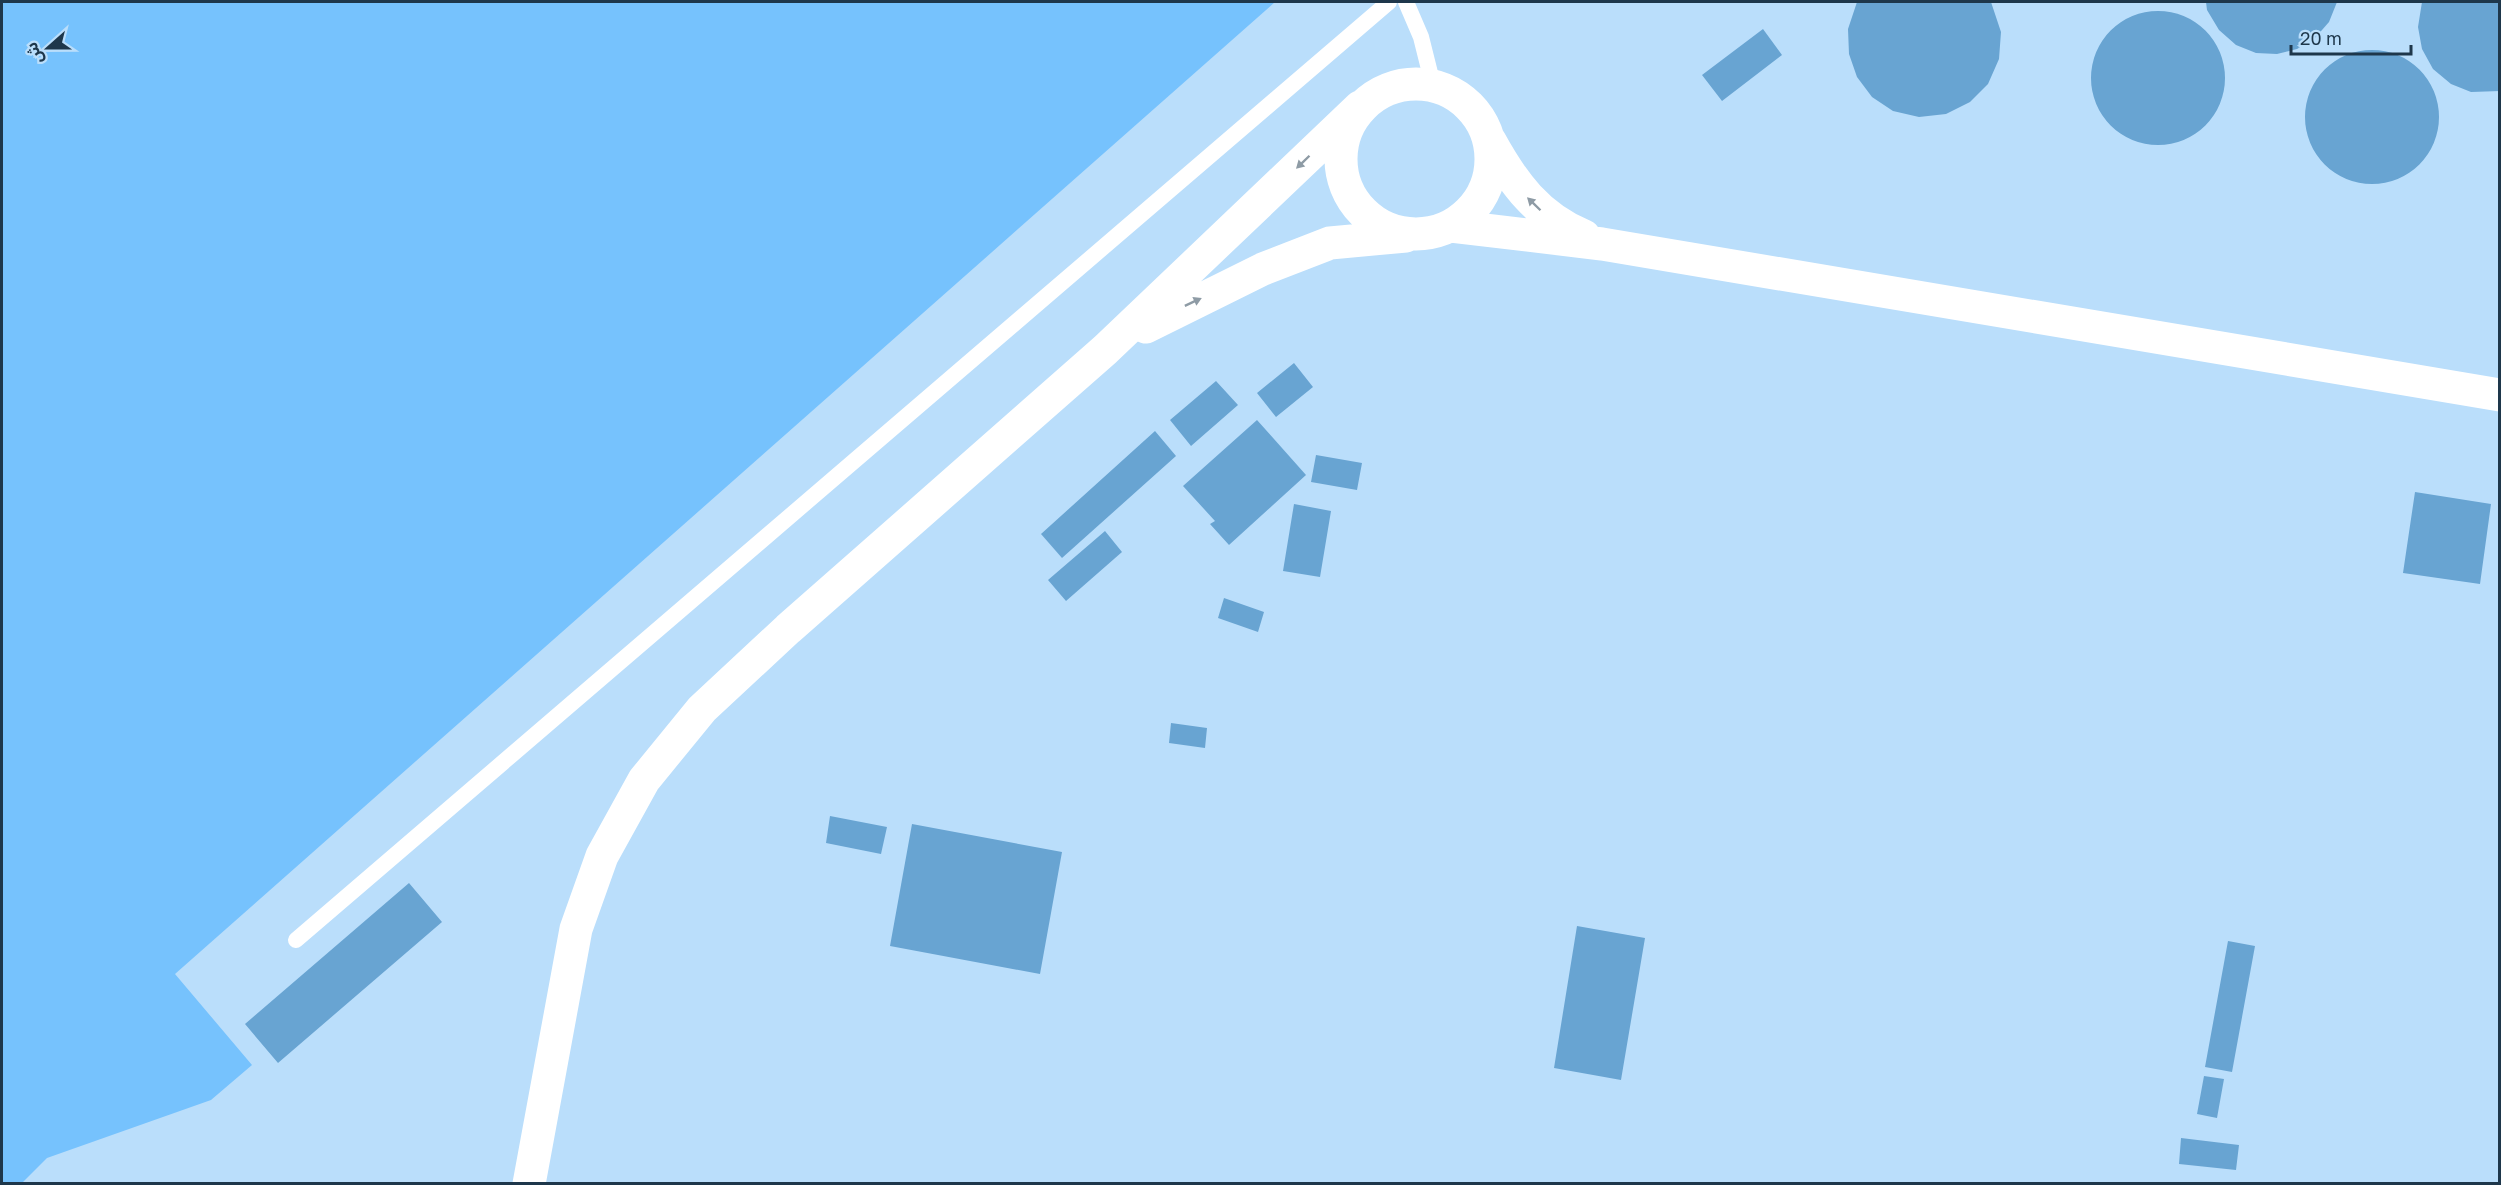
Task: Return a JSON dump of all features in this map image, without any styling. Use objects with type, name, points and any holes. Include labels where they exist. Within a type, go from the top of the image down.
[{"type":"street","points":[[529,1184],[576,929],[602,856],[644,780],[702,709],[788,629],[1106,350],[1360,107],[1376,94],[1393,86],[1413,83],[1433,85],[1452,92],[1468,105],[1481,121],[1508,175],[1533,205],[1565,228],[1602,243]]},
{"type":"street","points":[[1360,107],[1346,128],[1340,152],[1342,177],[1352,200],[1369,219],[1390,230],[1415,235]]},
{"type":"street","points":[[1106,350],[1191,303],[1263,269],[1330,243],[1434,233],[1451,226],[1471,210],[1485,189],[1491,165],[1489,140]]},
{"type":"street","points":[[1451,226],[1602,243],[2499,395]]},
{"type":"lane","points":[[296,940],[1389,2]]},
{"type":"lane","points":[[1406,2],[1421,37],[1433,85]]},
{"type":"water","points":[[2,2],[1275,2],[175,974],[252,1065],[211,1100],[47,1158],[22,1183],[2,1184]]},
{"type":"building","points":[[1857,2],[1991,2],[2001,32],[1999,59],[1988,84],[1970,102],[1946,114],[1919,117],[1893,111],[1872,97],[1857,77],[1849,54],[1848,29]]},
{"type":"building","points":[[2206,2],[2337,2],[2329,22],[2315,38],[2297,49],[2277,54],[2256,53],[2236,45],[2219,30],[2207,10]]},
{"type":"building","points":[[2422,2],[2500,2],[2500,91],[2471,92],[2451,84],[2433,69],[2422,49],[2418,27]]},
{"type":"building","points":[[2158,11],[2184,16],[2205,31],[2220,52],[2225,78],[2220,104],[2205,125],[2184,140],[2158,145],[2132,140],[2111,125],[2096,104],[2091,78],[2096,52],[2111,31],[2132,16]]},
{"type":"building","points":[[1763,29],[1782,55],[1722,101],[1702,75]]},
{"type":"building","points":[[2372,50],[2398,55],[2420,69],[2434,91],[2439,117],[2434,143],[2420,165],[2398,179],[2372,184],[2346,179],[2324,165],[2310,143],[2305,117],[2310,91],[2324,69],[2346,55]]},
{"type":"building","points":[[1294,363],[1313,387],[1276,417],[1257,393]]},
{"type":"building","points":[[1216,381],[1238,405],[1191,446],[1170,420]]},
{"type":"building","points":[[1257,420],[1306,475],[1229,545],[1210,524],[1215,521],[1183,486]]},
{"type":"building","points":[[1155,431],[1176,456],[1062,558],[1041,534]]},
{"type":"building","points":[[1316,455],[1362,463],[1357,490],[1311,482]]},
{"type":"building","points":[[2415,492],[2491,504],[2480,584],[2403,573]]},
{"type":"building","points":[[1294,504],[1331,511],[1320,577],[1283,571]]},
{"type":"building","points":[[1105,531],[1122,552],[1066,601],[1048,580]]},
{"type":"building","points":[[1224,598],[1264,612],[1258,632],[1218,618]]},
{"type":"building","points":[[1171,723],[1207,728],[1205,748],[1169,743]]},
{"type":"building","points":[[830,816],[887,827],[881,854],[826,843]]},
{"type":"building","points":[[912,824],[1062,852],[1040,974],[890,946]]},
{"type":"building","points":[[409,883],[442,922],[278,1063],[245,1024]]},
{"type":"building","points":[[1577,926],[1645,938],[1621,1080],[1554,1068]]},
{"type":"building","points":[[2228,941],[2255,946],[2232,1072],[2205,1067]]},
{"type":"building","points":[[2204,1076],[2224,1079],[2217,1118],[2197,1114]]},
{"type":"building","points":[[2181,1138],[2239,1145],[2236,1170],[2179,1164]]}]
